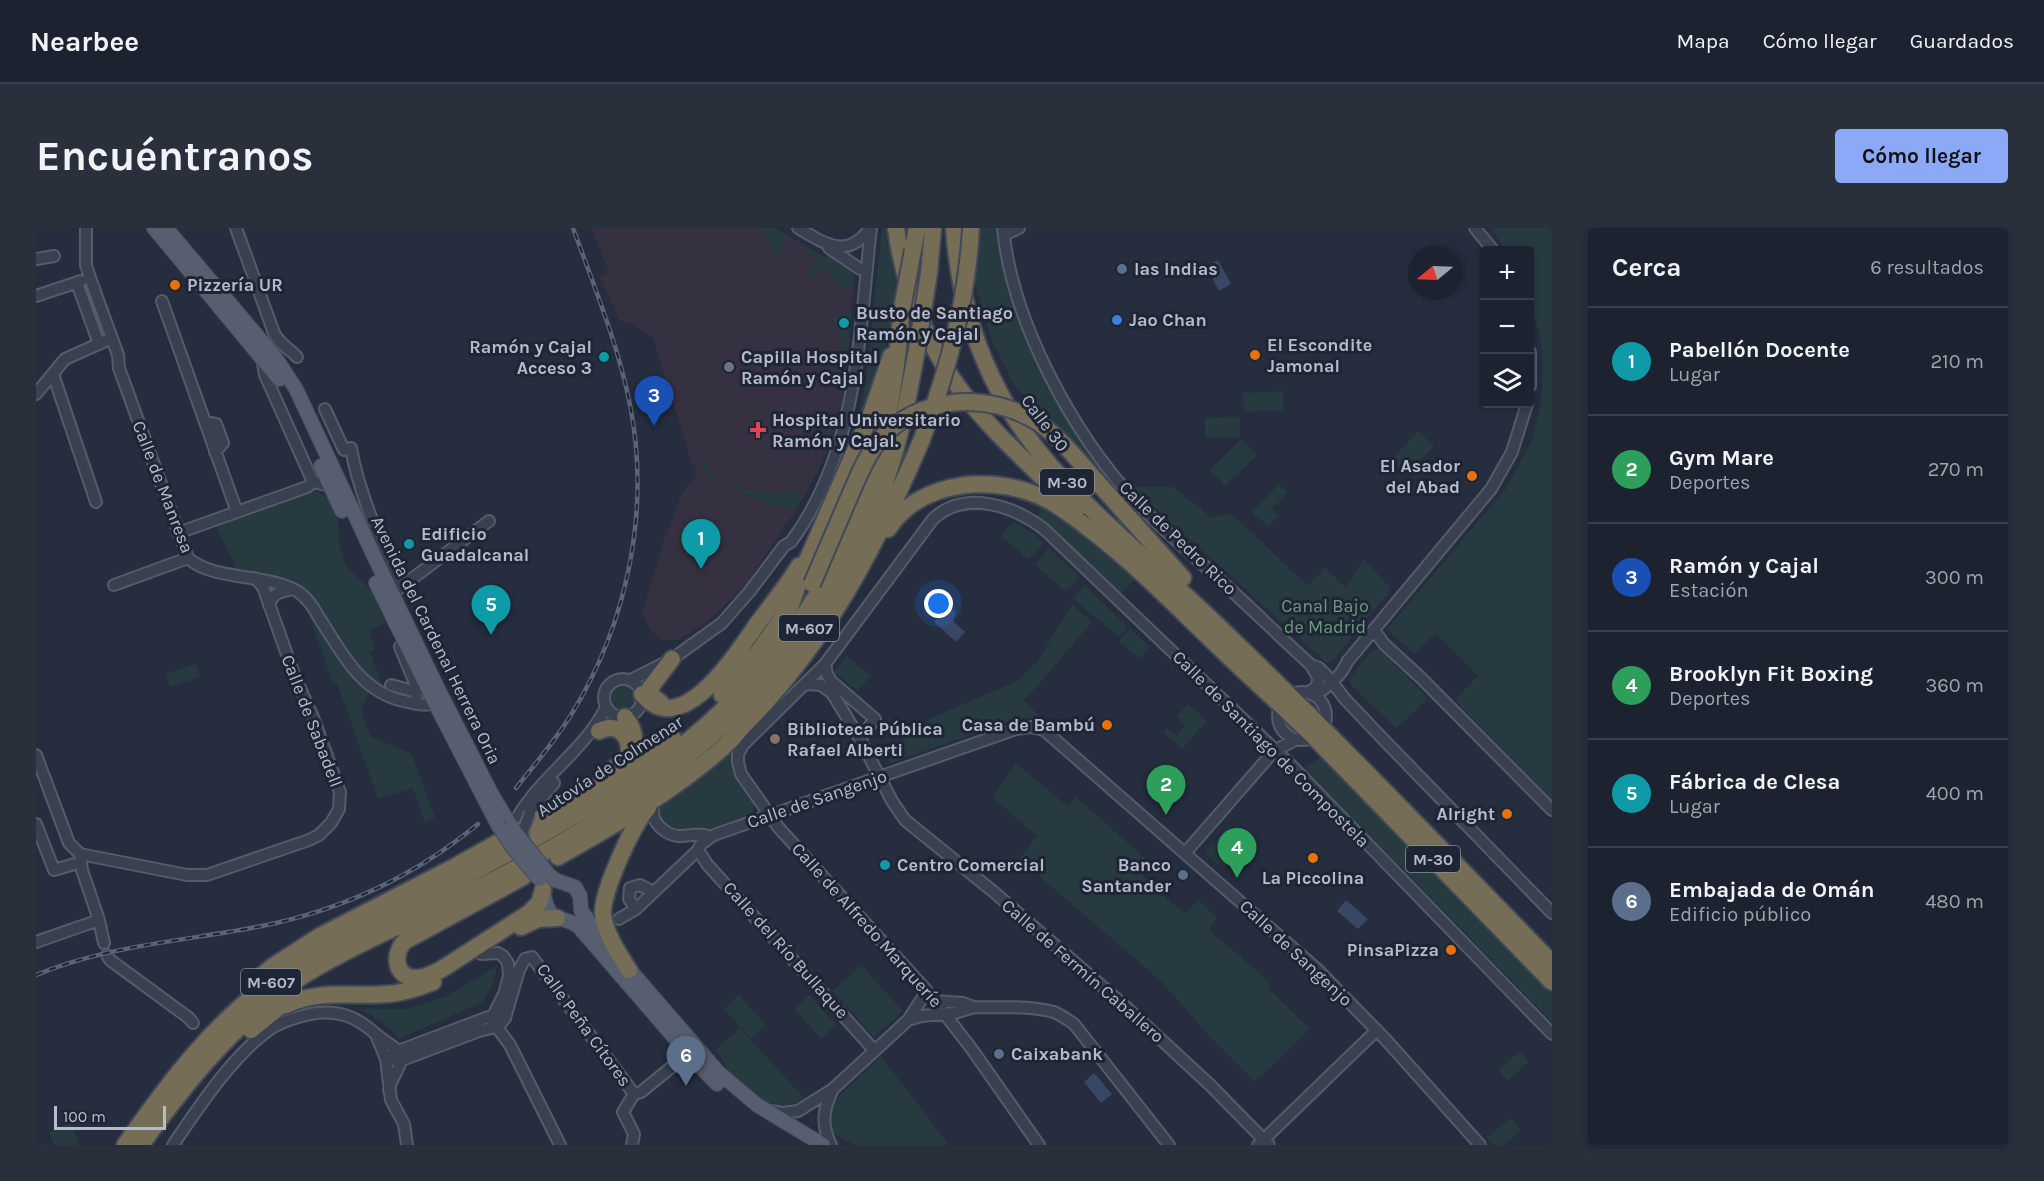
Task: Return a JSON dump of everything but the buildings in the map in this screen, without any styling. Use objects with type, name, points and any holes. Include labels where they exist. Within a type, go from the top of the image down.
[{"type":"highway","name":"Calle 30","points":[[896,228],[915,303],[948,372],[963,393],[997,431],[1116,549]]},
{"type":"highway","name":"Autovía de Colmenar","points":[[125,1145],[166,1087],[208,1038],[270,983],[330,945],[535,839],[656,764],[686,742],[773,657],[801,621],[849,537],[872,479],[889,417],[898,358],[901,314],[916,228]]},
{"type":"highway","name":"Autovía de Colmenar","points":[[141,1145],[190,1079],[220,1045],[261,1006],[307,973],[336,956],[516,868],[545,872],[634,797],[672,770],[745,706],[787,658],[818,615],[855,549],[886,477],[907,405],[929,273],[933,228]]},
{"type":"highway","name":"Calle 30","points":[[954,228],[956,255],[966,307],[977,344],[1001,396],[1024,432],[1060,475],[1114,530],[1177,585],[1274,679],[1285,700]]},
{"type":"highway","points":[[961,228],[976,319],[989,355],[1009,394],[1033,430],[1066,471],[1177,585]]},
{"type":"highway","points":[[851,586],[884,525],[922,439],[941,388],[960,320],[971,228]]},
{"type":"highway","points":[[642,693],[657,706],[670,708],[692,700],[716,679],[796,570],[819,531],[871,414],[891,355],[901,314]]},
{"type":"highway","points":[[750,681],[794,616],[812,584],[865,461],[878,442],[921,410],[963,402],[984,402],[1016,410],[1041,425],[1068,450],[1174,568],[1259,657],[1274,679]]},
{"type":"highway","points":[[851,586],[887,500],[901,446],[907,405]]},
{"type":"highway","points":[[545,872],[640,808],[711,757],[733,738],[799,663],[830,620],[893,522],[925,497],[953,487],[970,484],[994,484],[1015,488],[1047,500],[1069,513],[1116,549]]},
{"type":"highway","name":"M-607","points":[[111,1145],[157,1082],[200,1031],[224,1007],[272,967],[343,924],[456,866],[598,786],[663,745],[698,718],[754,658],[783,618],[819,531]]},
{"type":"highway","name":"M-30","points":[[1116,549],[1285,700],[1552,963]]},
{"type":"highway","points":[[670,708],[653,697],[650,688],[672,659]]},
{"type":"highway","points":[[558,807],[619,765],[627,756],[635,740],[631,725],[622,717]]},
{"type":"highway","points":[[479,901],[405,941],[396,954],[396,961],[401,971],[414,978],[428,976],[529,913],[538,903],[545,872],[585,835],[637,805],[706,757],[743,726]]},
{"type":"highway","points":[[599,731],[611,727],[618,728],[625,734],[628,741],[627,756]]},
{"type":"highway","name":"M-30","points":[[1319,733],[1552,981]]},
{"type":"highway","points":[[629,970],[614,944],[603,917],[604,902],[614,875],[633,829],[644,813],[698,771],[711,757]]},
{"type":"highway","name":"M-607","points":[[151,1145],[213,1068],[254,1026],[301,990],[343,965],[545,872]]},
{"type":"highway","points":[[343,924],[435,885],[464,877]]},
{"type":"highway","points":[[276,1010],[296,1000],[319,995],[388,994],[413,990],[434,982],[533,921],[561,918]]},
{"type":"highway","name":"M-607","points":[[151,1145],[220,1045]]},
{"type":"main road","name":"Avenida del Cardenal Herrera Oria","points":[[154,228],[275,372],[290,396],[330,486],[435,703],[507,819]]},
{"type":"main road","name":"Avenida del Cardenal Herrera Oria","points":[[166,228],[262,342],[281,366],[303,401],[520,849],[555,880],[575,887],[580,896],[584,915],[591,925],[718,1072],[765,1110],[823,1145]]},
{"type":"main road","name":"Avenida del Cardenal Herrera Oria","points":[[545,872],[547,907],[584,932],[692,1058],[741,1104],[805,1145]]},
{"type":"main road","points":[[561,918],[575,912],[580,904]]},
{"type":"street","name":"Calle de Manresa","points":[[86,228],[86,265],[90,278],[118,355],[119,368],[188,558],[202,569],[255,577],[300,593],[311,605],[356,674],[380,693],[401,701],[428,705],[435,703]]},
{"type":"street","points":[[236,228],[274,333],[282,345],[297,357]]},
{"type":"street","points":[[798,228],[860,269],[866,269]]},
{"type":"street","points":[[814,238],[836,247],[845,248],[861,240],[871,228]]},
{"type":"street","points":[[507,819],[526,810],[606,723],[639,709],[642,693],[651,677],[722,623],[750,591],[822,491],[848,416],[863,312],[871,228]]},
{"type":"street","points":[[1004,231],[1019,228]]},
{"type":"street","points":[[1475,228],[1490,246]]},
{"type":"street","name":"Calle de Pedro Rico","points":[[1004,231],[1015,286],[1032,336],[1054,384],[1089,442],[1137,503],[1315,667],[1552,913]]},
{"type":"street","points":[[36,259],[43,256],[48,258],[54,256]]},
{"type":"street","points":[[36,296],[90,278]]},
{"type":"street","points":[[77,283],[99,344]]},
{"type":"street","points":[[162,301],[237,512]]},
{"type":"street","points":[[36,394],[65,359],[112,338]]},
{"type":"street","name":"Avenida del Cardenal Herrera Oria","points":[[262,342],[264,375],[313,482]]},
{"type":"street","points":[[53,374],[96,502]]},
{"type":"street","points":[[1274,751],[1295,740],[1307,740],[1319,733],[1327,720],[1324,703],[1331,683],[1496,482],[1515,444],[1526,408]]},
{"type":"street","name":"Avenida del Cardenal Herrera Oria","points":[[325,409],[353,463],[396,590]]},
{"type":"street","points":[[787,542],[829,470]]},
{"type":"street","points":[[178,533],[307,487],[313,482],[330,486]]},
{"type":"street","name":"Calle de Alfredo Marqueríe","points":[[966,503],[950,507],[933,519],[825,664],[747,742],[738,754],[738,762],[741,774],[781,830],[936,1001],[1037,1143]]},
{"type":"street","name":"Calle de Santiago de Compostela","points":[[966,503],[996,505],[1029,518],[1044,529],[1293,767],[1552,1034]]},
{"type":"street","points":[[396,590],[489,521]]},
{"type":"street","points":[[114,585],[188,558]]},
{"type":"street","name":"Calle de Sabadell","points":[[80,858],[187,875],[207,875],[309,840],[320,835],[331,824],[341,801],[340,792],[314,717],[295,677],[263,587],[255,577]]},
{"type":"street","points":[[269,605],[273,596],[293,589]]},
{"type":"street","points":[[1374,630],[1384,644],[1420,676],[1552,810]]},
{"type":"street","points":[[400,647],[417,692],[417,704]]},
{"type":"street","points":[[622,717],[614,715],[606,707],[604,696],[608,686],[617,680],[631,680],[672,659]]},
{"type":"street","points":[[1315,667],[1330,671],[1347,662]]},
{"type":"street","name":"Calle de Fermín Caballero","points":[[825,664],[834,689],[892,801],[905,820],[995,892],[1126,1007],[1210,1085],[1263,1143]]},
{"type":"street","points":[[1312,694],[1319,680],[1315,667]]},
{"type":"street","points":[[631,680],[642,693]]},
{"type":"street","points":[[1312,694],[1331,683]]},
{"type":"street","name":"Calle de Fermín Caballero","points":[[807,684],[834,689],[874,719],[860,739]]},
{"type":"street","points":[[391,686],[417,692]]},
{"type":"street","points":[[1186,852],[1274,751],[1282,730],[1278,714],[1285,700],[1296,692],[1312,694],[1324,703]]},
{"type":"street","points":[[520,849],[526,810],[601,718],[606,707]]},
{"type":"street","name":"Calle de Sangenjo","points":[[619,919],[636,909],[710,837],[1016,729],[1031,727],[1044,730],[1318,970],[1377,1030],[1480,1145]]},
{"type":"street","points":[[1282,730],[1295,740]]},
{"type":"street","points":[[36,755],[69,843],[80,858],[104,943]]},
{"type":"street","points":[[507,819],[509,813],[526,810]]},
{"type":"street","points":[[653,810],[655,822],[671,835],[710,837]]},
{"type":"street","points":[[36,824],[54,870],[80,858]]},
{"type":"street","name":"Calle del Río Bullaque","points":[[698,850],[874,1050]]},
{"type":"street","points":[[636,909],[629,898],[630,888],[640,885],[653,892]]},
{"type":"street","points":[[36,942],[99,920]]},
{"type":"street","points":[[481,954],[498,953],[508,963],[510,970],[507,984],[494,1013],[493,1022],[500,1023]]},
{"type":"street","points":[[107,955],[110,960],[189,1019]]},
{"type":"street","name":"Calle Peña Cítores","points":[[500,1023],[519,970],[525,959],[532,957],[634,1094]]},
{"type":"street","points":[[765,1110],[783,1113],[798,1111],[833,1089],[908,1020],[927,991]]},
{"type":"street","points":[[936,1001],[963,1003],[974,1007],[1040,1010],[1064,1017],[1074,1024],[1169,1145]]},
{"type":"street","points":[[908,1020],[921,1016],[946,1015],[974,1007]]},
{"type":"street","points":[[173,1145],[235,1060],[273,1027],[297,1017],[323,1012],[351,1017],[363,1022],[400,1055]]},
{"type":"street","points":[[389,1090],[400,1055],[494,1013]]},
{"type":"street","points":[[500,1023],[560,1145]]},
{"type":"street","points":[[386,1059],[500,1023]]},
{"type":"street","points":[[1263,1143],[1377,1030]]},
{"type":"street","points":[[375,1034],[386,1059],[391,1100],[404,1124],[407,1145]]},
{"type":"street","points":[[632,1145],[634,1134],[623,1113],[634,1094],[641,1092],[679,1061],[692,1058]]},
{"type":"street","points":[[831,1145],[826,1134],[824,1118],[827,1101],[833,1089]]},
{"type":"shaded area","name":"Hospital Universitario Ramón y Cajal.","points":[[591,228],[775,228],[825,257],[831,255],[851,270],[854,277],[841,409],[823,461],[800,504],[745,586],[705,624],[677,640],[662,640],[650,629],[642,614],[664,540],[682,494],[687,486],[693,483],[697,470],[691,461],[653,338],[634,325],[619,320],[600,277],[609,272]]},
{"type":"green space","points":[[759,228],[775,228],[788,235],[778,258]]},
{"type":"green space","points":[[882,228],[892,228],[895,269],[900,286],[877,378],[855,434],[866,379]]},
{"type":"green space","points":[[969,228],[996,228],[1012,298],[1037,363],[1070,424],[1110,484],[1094,471],[1015,386],[993,343],[973,277]]},
{"type":"green space","points":[[1490,228],[1552,228],[1552,800],[1461,707],[1456,698],[1478,676],[1436,633],[1414,654],[1387,629],[1506,489],[1533,438],[1542,397],[1543,358],[1534,314],[1534,246],[1503,246]]},
{"type":"green space","points":[[807,247],[825,257],[831,255],[843,263],[852,274],[854,284],[840,289],[826,267],[808,279],[807,272],[810,266],[814,268],[818,259],[805,252]]},
{"type":"green space","points":[[846,312],[851,314],[848,359],[846,360],[834,321],[835,316]]},
{"type":"green space","points":[[1283,391],[1284,410],[1244,412],[1243,393]]},
{"type":"green space","points":[[1240,417],[1240,437],[1205,438],[1205,418]]},
{"type":"green space","points":[[1418,431],[1434,446],[1406,475],[1391,460]]},
{"type":"green space","points":[[1241,439],[1257,455],[1225,486],[1210,470]]},
{"type":"green space","points":[[706,460],[713,472],[733,486],[759,492],[799,491],[803,498],[797,506],[790,509],[782,509],[763,502],[713,478],[702,469]]},
{"type":"green space","points":[[1279,484],[1288,493],[1272,509],[1279,516],[1268,527],[1252,512]]},
{"type":"green space","name":"Canal Bajo de Madrid","points":[[1132,487],[1173,487],[1212,518],[1231,513],[1308,586],[1325,567],[1345,587],[1364,559],[1391,589],[1333,661],[1327,663]]},
{"type":"green space","points":[[315,491],[327,497],[338,521],[339,542],[344,561],[371,590],[386,623],[369,631],[375,649],[370,652],[382,685],[374,682],[362,672],[308,590],[294,582],[236,568],[216,526]]},
{"type":"green space","points":[[1042,504],[1072,522],[1136,578],[1121,594],[1037,516]]},
{"type":"green space","points":[[1014,522],[1044,543],[1029,560],[1001,536]]},
{"type":"green space","points":[[1049,548],[1080,578],[1066,592],[1035,565]]},
{"type":"green space","points":[[1085,585],[1128,627],[1119,637],[1072,598]]},
{"type":"green space","points":[[1072,604],[1092,622],[1024,701],[1042,718],[1019,718],[891,763],[880,753],[917,733],[929,719],[1017,681],[1037,662]]},
{"type":"green space","points":[[307,609],[349,674],[369,693],[361,710],[371,737],[411,753],[435,817],[425,824],[413,788],[378,799],[337,683],[333,684]]},
{"type":"green space","points":[[1130,629],[1150,647],[1139,659],[1119,641]]},
{"type":"green space","points":[[1380,650],[1427,697],[1425,702],[1396,728],[1351,685],[1349,680],[1370,652]]},
{"type":"green space","points":[[847,656],[871,676],[858,691],[834,672]]},
{"type":"green space","points":[[196,664],[200,677],[170,687],[166,674]]},
{"type":"green space","points":[[623,686],[632,689],[635,698],[632,707],[623,710],[614,707],[611,698],[614,689]]},
{"type":"green space","points":[[1188,704],[1207,721],[1182,749],[1163,732],[1167,728],[1176,736],[1185,726],[1176,717]]},
{"type":"green space","points":[[736,743],[732,756],[732,767],[735,776],[751,798],[754,805],[753,812],[725,824],[701,830],[679,832],[666,828],[656,814],[660,802]]},
{"type":"green space","points":[[1324,755],[1552,991],[1552,1022],[1304,768]]},
{"type":"green space","points":[[1016,763],[1068,807],[1076,797],[1145,858],[1136,869],[1185,913],[1199,900],[1217,918],[1209,930],[1264,977],[1271,984],[1269,989],[1310,1029],[1255,1082],[1209,1036],[1161,981],[1019,859],[1037,836],[992,797]]},
{"type":"green space","points":[[1228,827],[1246,843],[1223,869],[1205,853]]},
{"type":"green space","points":[[861,965],[903,1011],[874,1037],[833,991]]},
{"type":"green space","points":[[497,966],[494,981],[483,1002],[399,1039],[387,1026],[361,1009],[407,1009],[447,996]]},
{"type":"green space","points":[[739,995],[766,1025],[751,1039],[724,1009]]},
{"type":"green space","points":[[809,995],[836,1025],[821,1039],[794,1009]]},
{"type":"green space","points":[[740,1028],[804,1098],[784,1108],[763,1101],[733,1078],[716,1049]]},
{"type":"green space","points":[[1520,1051],[1529,1062],[1507,1081],[1498,1070]]},
{"type":"green space","points":[[881,1056],[949,1145],[854,1145],[833,1133],[829,1120],[836,1099]]},
{"type":"green space","points":[[1510,1118],[1521,1130],[1504,1145],[1494,1145],[1487,1138]]},
{"type":"green space","points":[[71,1123],[80,1145],[54,1145],[49,1132]]},
{"type":"water","points":[[1218,260],[1231,284],[1219,291],[1206,266]]},
{"type":"water","points":[[949,606],[956,612],[953,621],[965,632],[956,642],[934,622]]},
{"type":"water","points":[[1346,900],[1368,919],[1358,929],[1337,911]]},
{"type":"water","points":[[1094,1073],[1112,1094],[1101,1103],[1084,1082]]},
{"type":"railway","points":[[516,788],[565,725],[607,643],[620,605],[635,526],[638,485],[636,445],[630,405],[612,337],[573,228]]},
{"type":"railway","points":[[36,975],[119,950],[262,926],[321,911],[403,875],[429,860],[478,824]]},
{"type":"place","name":"las Indias","points":[[1122,269]]},
{"type":"place","name":"Pizzería UR","points":[[175,285]]},
{"type":"place","name":"Jao Chan","points":[[1117,320]]},
{"type":"place","name":"Busto de Santiago Ramón y Cajal","points":[[844,323]]},
{"type":"place","name":"El Escondite Jamonal","points":[[1255,355]]},
{"type":"place","name":"Ramón y Cajal Acceso 3","points":[[604,357]]},
{"type":"place","name":"Capilla Hospital Ramón y Cajal","points":[[729,367]]},
{"type":"place","name":"Ramón y Cajal","points":[[654,426]]},
{"type":"place","name":"Hospital Universitario Ramón y Cajal.","points":[[758,430]]},
{"type":"place","name":"El Asador del Abad","points":[[1472,476]]},
{"type":"place","name":"Edificio Guadalcanal","points":[[409,544]]},
{"type":"place","name":"Pabellón Docente","points":[[701,569]]},
{"type":"place","name":"Fábrica de Clesa","points":[[491,635]]},
{"type":"place","name":"Casa de Bambú","points":[[1107,725]]},
{"type":"place","name":"Biblioteca Pública Rafael Alberti","points":[[775,739]]},
{"type":"place","name":"Alright","points":[[1507,814]]},
{"type":"place","name":"Gym Mare","points":[[1166,815]]},
{"type":"place","name":"La Piccolina","points":[[1313,858]]},
{"type":"place","name":"Centro Comercial","points":[[885,865]]},
{"type":"place","name":"Banco Santander","points":[[1183,875]]},
{"type":"place","name":"Brooklyn Fit Boxing","points":[[1237,878]]},
{"type":"place","name":"PinsaPizza","points":[[1451,950]]},
{"type":"place","name":"Caixabank","points":[[999,1054]]},
{"type":"place","name":"Embajada de Omán","points":[[686,1086]]}]
